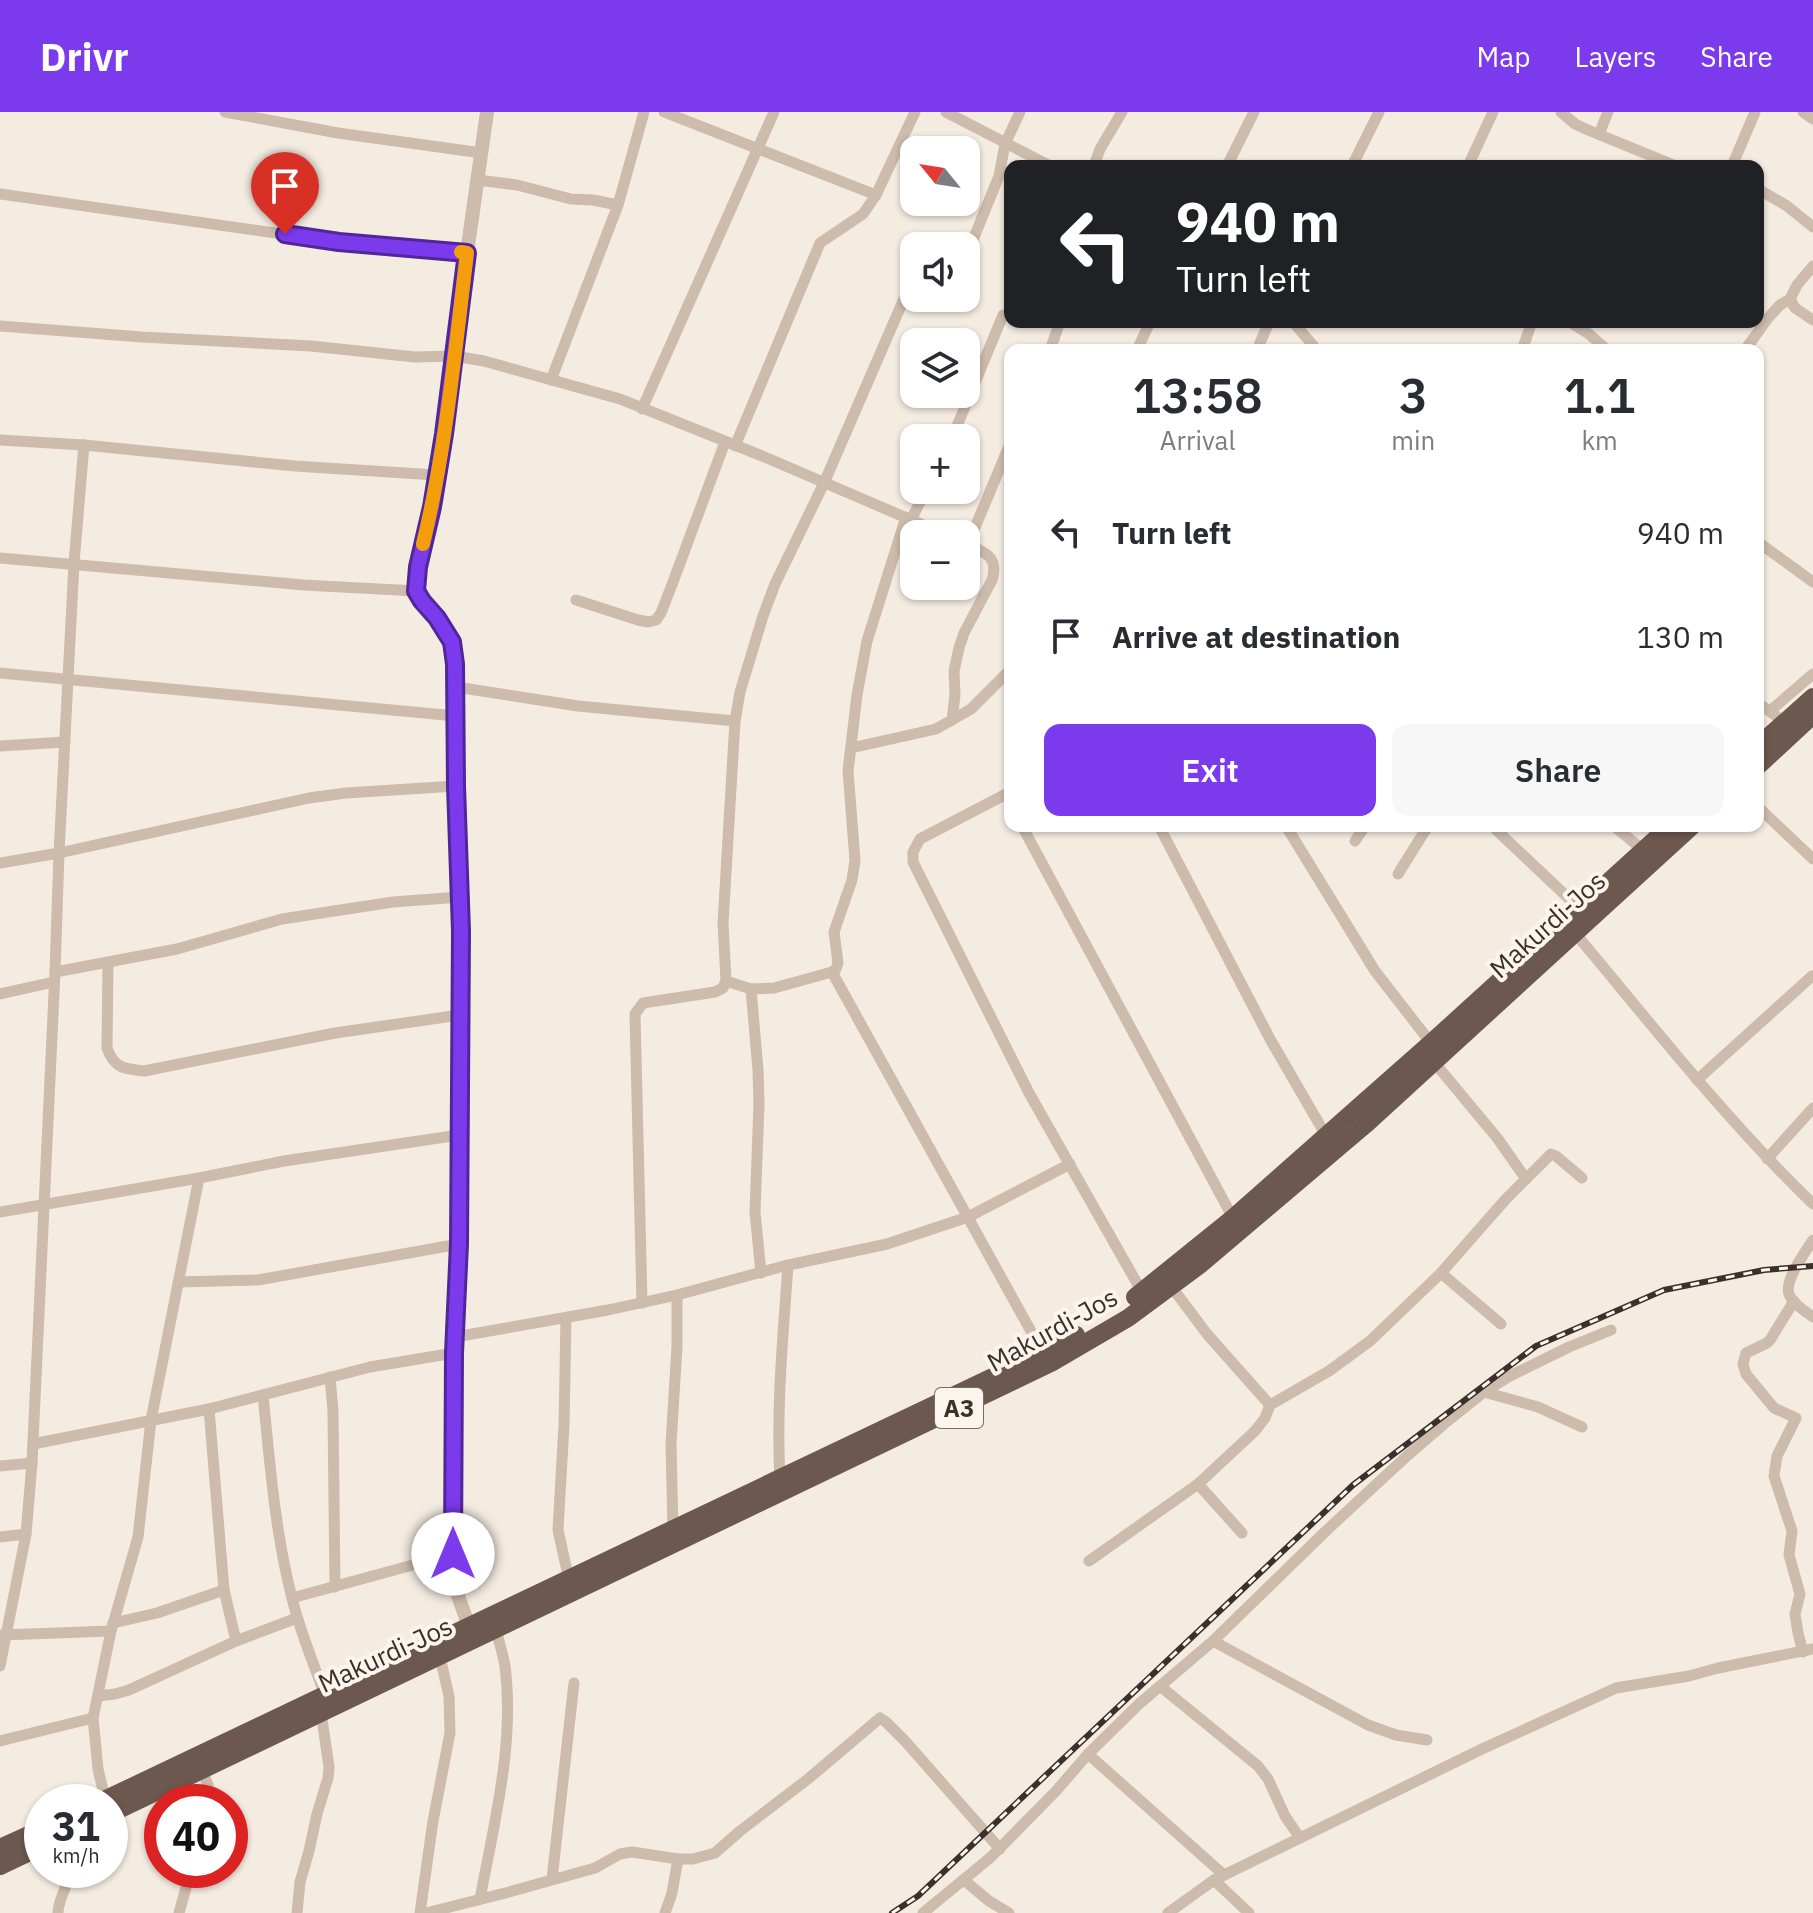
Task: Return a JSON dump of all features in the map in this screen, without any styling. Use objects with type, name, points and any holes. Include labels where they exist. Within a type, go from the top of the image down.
[{"type":"highway","points":[[1764,741],[1813,697]]},
{"type":"highway","points":[[1764,760],[1813,715]]},
{"type":"highway","name":"Makurdi-Jos","points":[[128,1797],[202,1770],[323,1704],[440,1657],[471,1634],[496,1630],[1051,1363],[1128,1318],[1201,1264],[1431,1043],[1663,832]]},
{"type":"highway","name":"Makurdi-Jos","points":[[128,1794],[471,1634],[569,1580],[1086,1330],[1123,1307],[1434,1062],[1685,832]]},
{"type":"highway","points":[[1,1858],[24,1842]]},
{"type":"highway","points":[[1,1858],[24,1851]]},
{"type":"street","points":[[225,112],[338,133],[482,153]]},
{"type":"street","points":[[471,1634],[456,1590],[453,1554],[460,1015],[455,664],[452,642],[416,591],[418,567],[432,507],[487,112]]},
{"type":"street","points":[[551,380],[618,205],[644,112]]},
{"type":"street","points":[[664,112],[876,195]]},
{"type":"street","points":[[642,409],[774,112]]},
{"type":"street","points":[[576,600],[648,622],[656,620],[661,613],[730,444],[820,243],[863,214],[876,195],[915,112]]},
{"type":"street","points":[[946,112],[1038,160]]},
{"type":"street","points":[[976,232],[999,176],[1005,144],[1020,112]]},
{"type":"street","points":[[1096,160],[1122,112]]},
{"type":"street","points":[[1230,160],[1254,112]]},
{"type":"street","points":[[1355,160],[1379,112]]},
{"type":"street","points":[[1471,160],[1493,112]]},
{"type":"street","points":[[1561,112],[1575,124],[1662,160]]},
{"type":"street","points":[[1599,134],[1608,112]]},
{"type":"street","points":[[1735,160],[1755,112]]},
{"type":"street","points":[[1803,112],[1813,119]]},
{"type":"street","points":[[478,180],[618,205]]},
{"type":"street","points":[[1764,192],[1813,227]]},
{"type":"street","points":[[0,194],[339,242],[467,253]]},
{"type":"street","points":[[1764,324],[1780,305],[1790,299],[1813,266]]},
{"type":"street","points":[[1790,299],[1795,308],[1813,320]]},
{"type":"street","points":[[642,1303],[635,1014],[643,1003],[715,992],[723,988],[726,981],[723,923],[735,721],[740,692],[775,584],[824,483],[900,308]]},
{"type":"street","points":[[958,424],[1003,315]]},
{"type":"street","points":[[0,326],[311,346],[415,357],[454,356],[484,361],[620,399],[912,520]]},
{"type":"street","points":[[1298,328],[1312,344]]},
{"type":"street","points":[[1580,328],[1600,344]]},
{"type":"street","points":[[0,440],[436,475]]},
{"type":"street","points":[[0,1666],[3,1635],[26,1534],[32,1463],[59,853],[74,563],[84,445]]},
{"type":"street","points":[[977,520],[1004,458]]},
{"type":"street","points":[[726,981],[751,989],[774,988],[836,969],[834,932],[852,880],[855,860],[848,771],[867,641],[908,518],[917,504]]},
{"type":"street","points":[[1764,546],[1813,582]]},
{"type":"street","points":[[952,720],[954,671],[964,633],[995,571],[993,560],[980,551]]},
{"type":"street","points":[[0,558],[304,585],[416,591]]},
{"type":"street","points":[[0,673],[456,716]]},
{"type":"street","points":[[1770,711],[1813,674]]},
{"type":"street","points":[[851,748],[936,729],[971,709],[1004,676]]},
{"type":"street","points":[[456,687],[578,706],[735,721]]},
{"type":"street","points":[[955,695],[971,709]]},
{"type":"street","points":[[1764,707],[1786,723]]},
{"type":"street","points":[[0,746],[65,742]]},
{"type":"street","points":[[0,863],[309,798],[456,786]]},
{"type":"street","points":[[1004,799],[920,839],[913,852],[913,862],[1029,1093],[1142,1292]]},
{"type":"street","points":[[1764,813],[1813,859]]},
{"type":"street","points":[[1025,832],[1233,1218]]},
{"type":"street","points":[[1162,832],[1270,1039],[1330,1143]]},
{"type":"street","points":[[1290,832],[1375,971],[1431,1043]]},
{"type":"street","points":[[1355,841],[1361,832]]},
{"type":"street","points":[[1398,874],[1424,832]]},
{"type":"street","points":[[1498,832],[1579,908]]},
{"type":"street","points":[[1621,832],[1643,850]]},
{"type":"street","points":[[0,994],[282,919],[393,902],[460,897]]},
{"type":"street","points":[[1575,933],[1697,1080],[1767,1159],[1813,1204]]},
{"type":"street","points":[[108,963],[107,1048],[116,1064],[126,1069],[144,1071],[335,1033],[460,1015]]},
{"type":"street","points":[[832,972],[1043,1353]]},
{"type":"street","points":[[1697,1080],[1812,976]]},
{"type":"street","points":[[751,989],[758,1070],[755,1212],[761,1273]]},
{"type":"street","points":[[1434,1062],[1498,1139],[1526,1179]]},
{"type":"street","points":[[1767,1159],[1813,1108]]},
{"type":"street","points":[[0,1212],[284,1161],[459,1135]]},
{"type":"street","points":[[1089,1561],[1198,1484],[1255,1431],[1270,1405],[1329,1371],[1370,1341],[1441,1273],[1505,1200],[1551,1154],[1582,1178]]},
{"type":"street","points":[[455,1337],[642,1303],[788,1265],[887,1244],[968,1217],[1070,1164]]},
{"type":"street","points":[[101,1784],[93,1718],[112,1627],[138,1537],[151,1420],[199,1178]]},
{"type":"street","points":[[1813,1240],[1796,1266],[1788,1292],[1813,1317]]},
{"type":"street","points":[[178,1282],[258,1280],[459,1244]]},
{"type":"street","points":[[780,1479],[779,1399],[788,1265]]},
{"type":"street","points":[[1441,1273],[1501,1324]]},
{"type":"street","points":[[1171,1286],[1207,1334],[1270,1405]]},
{"type":"street","points":[[673,1530],[671,1444],[677,1295]]},
{"type":"street","points":[[1168,1913],[1219,1877],[1616,1688],[1689,1676],[1808,1650],[1798,1633],[1795,1614],[1800,1594],[1789,1555],[1792,1531],[1774,1476],[1775,1461],[1796,1418],[1774,1408],[1746,1374],[1743,1364],[1746,1353],[1770,1340],[1794,1301]]},
{"type":"street","points":[[566,1318],[558,1530],[569,1580]]},
{"type":"street","points":[[923,1913],[1000,1849],[1088,1754],[1213,1641],[1398,1464],[1484,1392],[1569,1347],[1611,1330]]},
{"type":"street","points":[[33,1444],[209,1409],[370,1367],[454,1353]]},
{"type":"street","points":[[330,1377],[335,1587]]},
{"type":"street","points":[[1484,1392],[1538,1407],[1582,1427]]},
{"type":"street","points":[[263,1395],[276,1516],[292,1598],[323,1704],[329,1767],[300,1882],[297,1913]]},
{"type":"street","points":[[209,1409],[224,1590],[236,1641]]},
{"type":"street","points":[[0,1466],[32,1463]]},
{"type":"street","points":[[1198,1484],[1242,1533]]},
{"type":"street","points":[[0,1537],[26,1534]]},
{"type":"street","points":[[292,1598],[453,1554]]},
{"type":"street","points":[[3,1635],[112,1627],[224,1590]]},
{"type":"street","points":[[98,1696],[129,1690],[236,1641],[297,1618]]},
{"type":"street","points":[[480,1899],[504,1766],[506,1733],[505,1664],[496,1630]]},
{"type":"street","points":[[1213,1641],[1368,1725],[1396,1735],[1427,1740]]},
{"type":"street","points":[[420,1913],[450,1733],[449,1696],[440,1657]]},
{"type":"street","points":[[552,1879],[574,1683]]},
{"type":"street","points":[[1160,1686],[1258,1766],[1300,1838]]},
{"type":"street","points":[[0,1741],[93,1718]]},
{"type":"street","points":[[426,1913],[595,1868],[620,1854],[632,1852],[693,1859],[715,1853],[880,1718],[905,1741],[1000,1849]]},
{"type":"street","points":[[1088,1754],[1219,1877],[1249,1913]]},
{"type":"street","points":[[202,1770],[208,1784]]},
{"type":"street","points":[[665,1913],[678,1859]]},
{"type":"street","points":[[964,1880],[1009,1913]]},
{"type":"street","points":[[58,1913],[65,1888]]},
{"type":"street","points":[[179,1913],[186,1888]]},
{"type":"railway","points":[[892,1913],[918,1896],[1353,1485],[1536,1346],[1664,1290],[1764,1270],[1813,1266]]},
{"type":"slow traffic","points":[[423,544],[444,434],[467,253],[461,252]]},
{"type":"route","points":[[285,234],[467,253],[444,434],[416,591],[452,642],[455,664],[461,931],[453,1554]]}]
